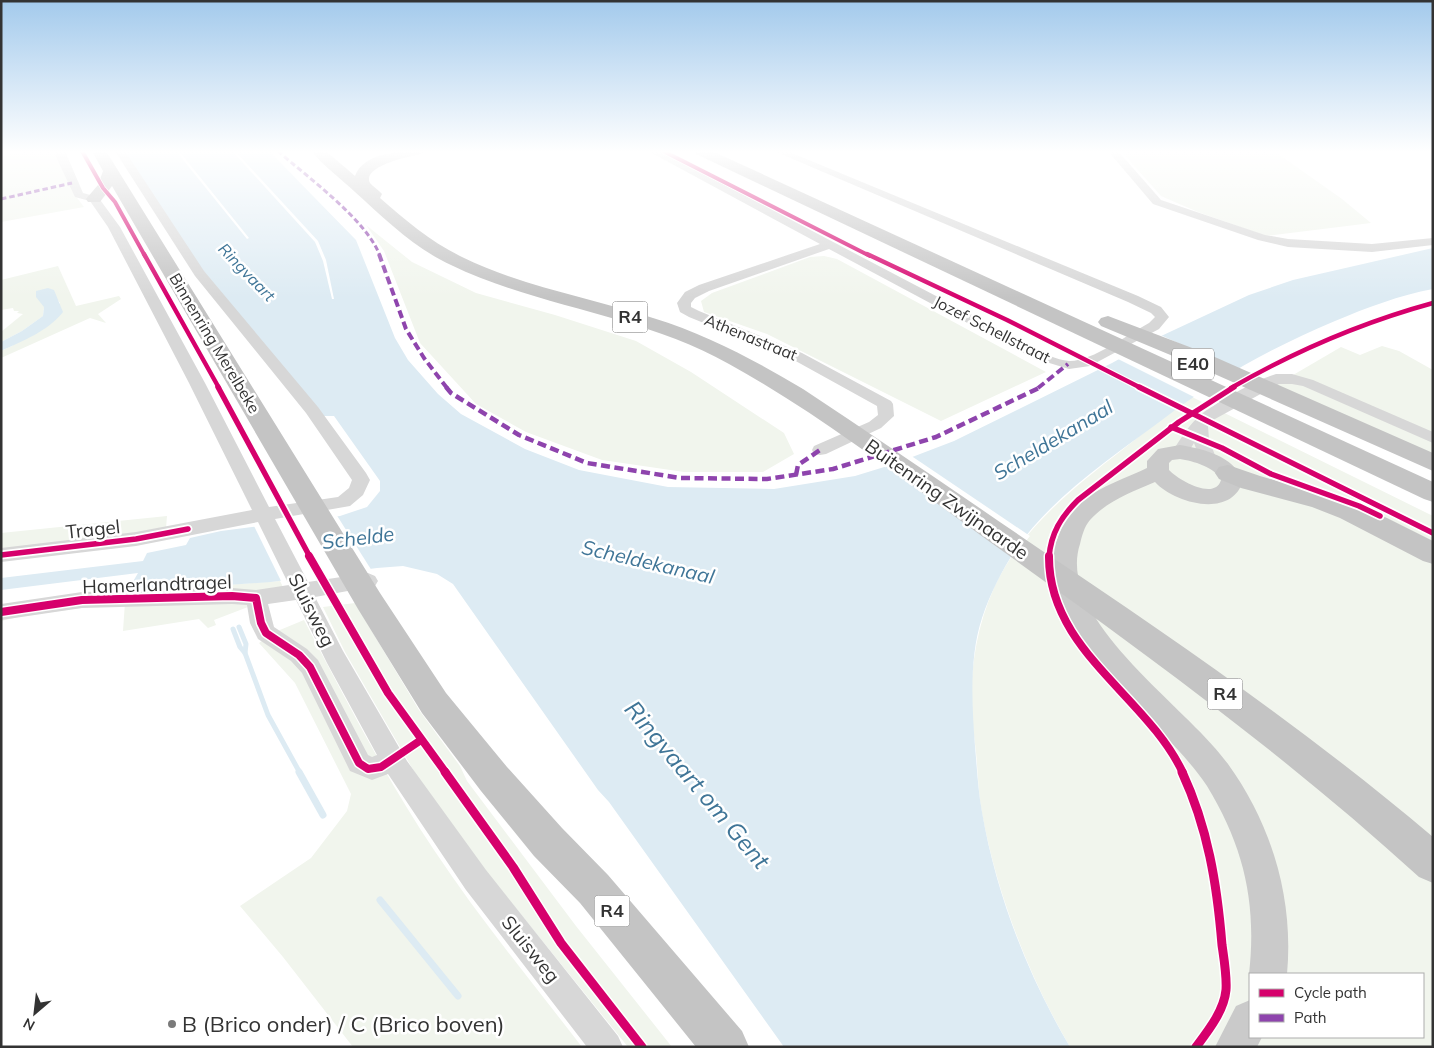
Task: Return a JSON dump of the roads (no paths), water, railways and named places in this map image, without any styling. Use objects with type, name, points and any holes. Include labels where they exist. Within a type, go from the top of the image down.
[{"type":"highway","name":"Binnenring Merelbeke","points":[[129,200],[330,535],[369,591]]},
{"type":"highway","name":"Buitenring Zwijnaarde","points":[[372,200],[409,232],[456,261],[510,282],[647,322],[694,339],[735,358],[828,416],[1246,708],[1332,776]]},
{"type":"highway","name":"E40","points":[[813,200],[1095,323]]},
{"type":"highway","name":"E40","points":[[831,200],[1044,296],[1241,404]]},
{"type":"highway","points":[[1095,323],[1282,412],[1433,493]]},
{"type":"highway","points":[[1241,404],[1282,412],[1433,463]]},
{"type":"highway","points":[[1282,412],[1433,474]]},
{"type":"highway","points":[[1282,412],[1433,505]]},
{"type":"highway","points":[[1230,481],[1253,484],[1298,495],[1346,511],[1433,554]]},
{"type":"highway","points":[[1230,481],[1263,494],[1332,514],[1357,524],[1433,563]]},
{"type":"highway","name":"R4","points":[[369,591],[434,703],[494,779],[548,842],[594,889],[726,1047]]},
{"type":"highway","name":"R4","points":[[1332,776],[1433,839]]},
{"type":"highway","name":"R4","points":[[1332,776],[1433,863]]},
{"type":"main road","points":[[1180,452],[1207,458],[1230,481],[1226,493],[1218,496],[1207,496],[1182,490],[1165,478],[1158,461],[1161,457],[1180,452]]},
{"type":"main road","points":[[1165,478],[1131,484],[1112,492],[1090,507],[1074,526],[1065,548],[1062,572],[1068,594],[1103,651],[1181,732],[1216,772],[1248,828],[1266,882],[1272,938],[1268,973]]},
{"type":"main road","points":[[1235,1047],[1249,1022]]},
{"type":"street","name":"Sluisweg","points":[[100,200],[197,383],[335,656],[393,760],[476,880],[608,1047]]},
{"type":"street","name":"Tragel","points":[[1,555],[136,539],[228,520],[334,504],[352,497],[360,485],[361,480],[357,473],[312,410],[199,273],[152,200]]},
{"type":"street","name":"Jozef Schellstraat","points":[[745,200],[1043,357],[1068,364],[1085,363],[1154,326],[1162,317],[1156,310],[1133,299],[896,200]]},
{"type":"street","points":[[1155,200],[1262,238],[1288,244],[1372,248],[1433,241]]},
{"type":"street","name":"Athenastraat","points":[[820,450],[875,425],[886,416],[884,404],[839,376],[789,351],[744,332],[694,315],[685,309],[684,303],[690,295],[704,288],[830,245]]},
{"type":"street","points":[[1180,452],[1200,425],[1213,412],[1241,404],[1276,379],[1292,379],[1308,384],[1433,438]]},
{"type":"street","points":[[1200,425],[1201,439],[1207,458]]},
{"type":"street","name":"Hamerlandtragel","points":[[1,612],[82,600],[232,596],[256,598],[369,591]]},
{"type":"street","name":"Hamerlandtragel","points":[[256,598],[261,623],[266,633],[299,655],[310,667],[359,763],[372,769],[393,760]]},
{"type":"water","points":[[156,200],[215,200],[247,239],[249,238],[218,200],[277,200],[315,242],[323,261],[332,299],[334,299],[326,260],[318,241],[280,200],[317,200],[356,240],[395,338],[408,360],[438,394],[461,414],[525,449],[579,470],[668,487],[774,489],[855,476],[894,464],[954,441],[1112,363],[1159,337],[1249,295],[1293,280],[1433,248],[1433,289],[1383,302],[1311,331],[1245,365],[1203,391],[1103,464],[1065,495],[1047,512],[1016,549],[997,582],[982,618],[973,665],[973,715],[981,804],[988,843],[1015,934],[1040,992],[1070,1047],[784,1047],[609,802],[598,790],[453,584],[437,574],[403,566],[271,582],[127,592],[138,573],[1,590],[1,578],[143,561],[147,553],[186,545],[190,538],[221,531],[340,516],[367,507],[380,491],[380,481],[334,416],[322,416],[206,276]]},
{"type":"water","points":[[48,288],[54,290],[63,312],[43,330],[1,351],[1,342],[22,331],[43,316],[44,307],[36,297],[36,291]]},
{"type":"waterway","points":[[239,627],[246,644],[245,653]]},
{"type":"waterway","points":[[233,629],[240,647],[245,653]]},
{"type":"waterway","points":[[245,653],[268,715],[300,773]]},
{"type":"waterway","points":[[299,772],[323,815]]},
{"type":"waterway","points":[[380,900],[458,996]]},
{"type":"place","name":"B (Brico onder) / C (Brico boven)","points":[[172,1024]]},
{"type":"water label","name":"Ringvaart","points":[[247,272]]},
{"type":"water label","name":"Scheldekanaal","points":[[1053,440]]},
{"type":"water label","name":"Schelde","points":[[358,538]]},
{"type":"water label","name":"Scheldekanaal","points":[[648,562]]},
{"type":"water label","name":"Ringvaart om Gent","points":[[697,785]]}]
